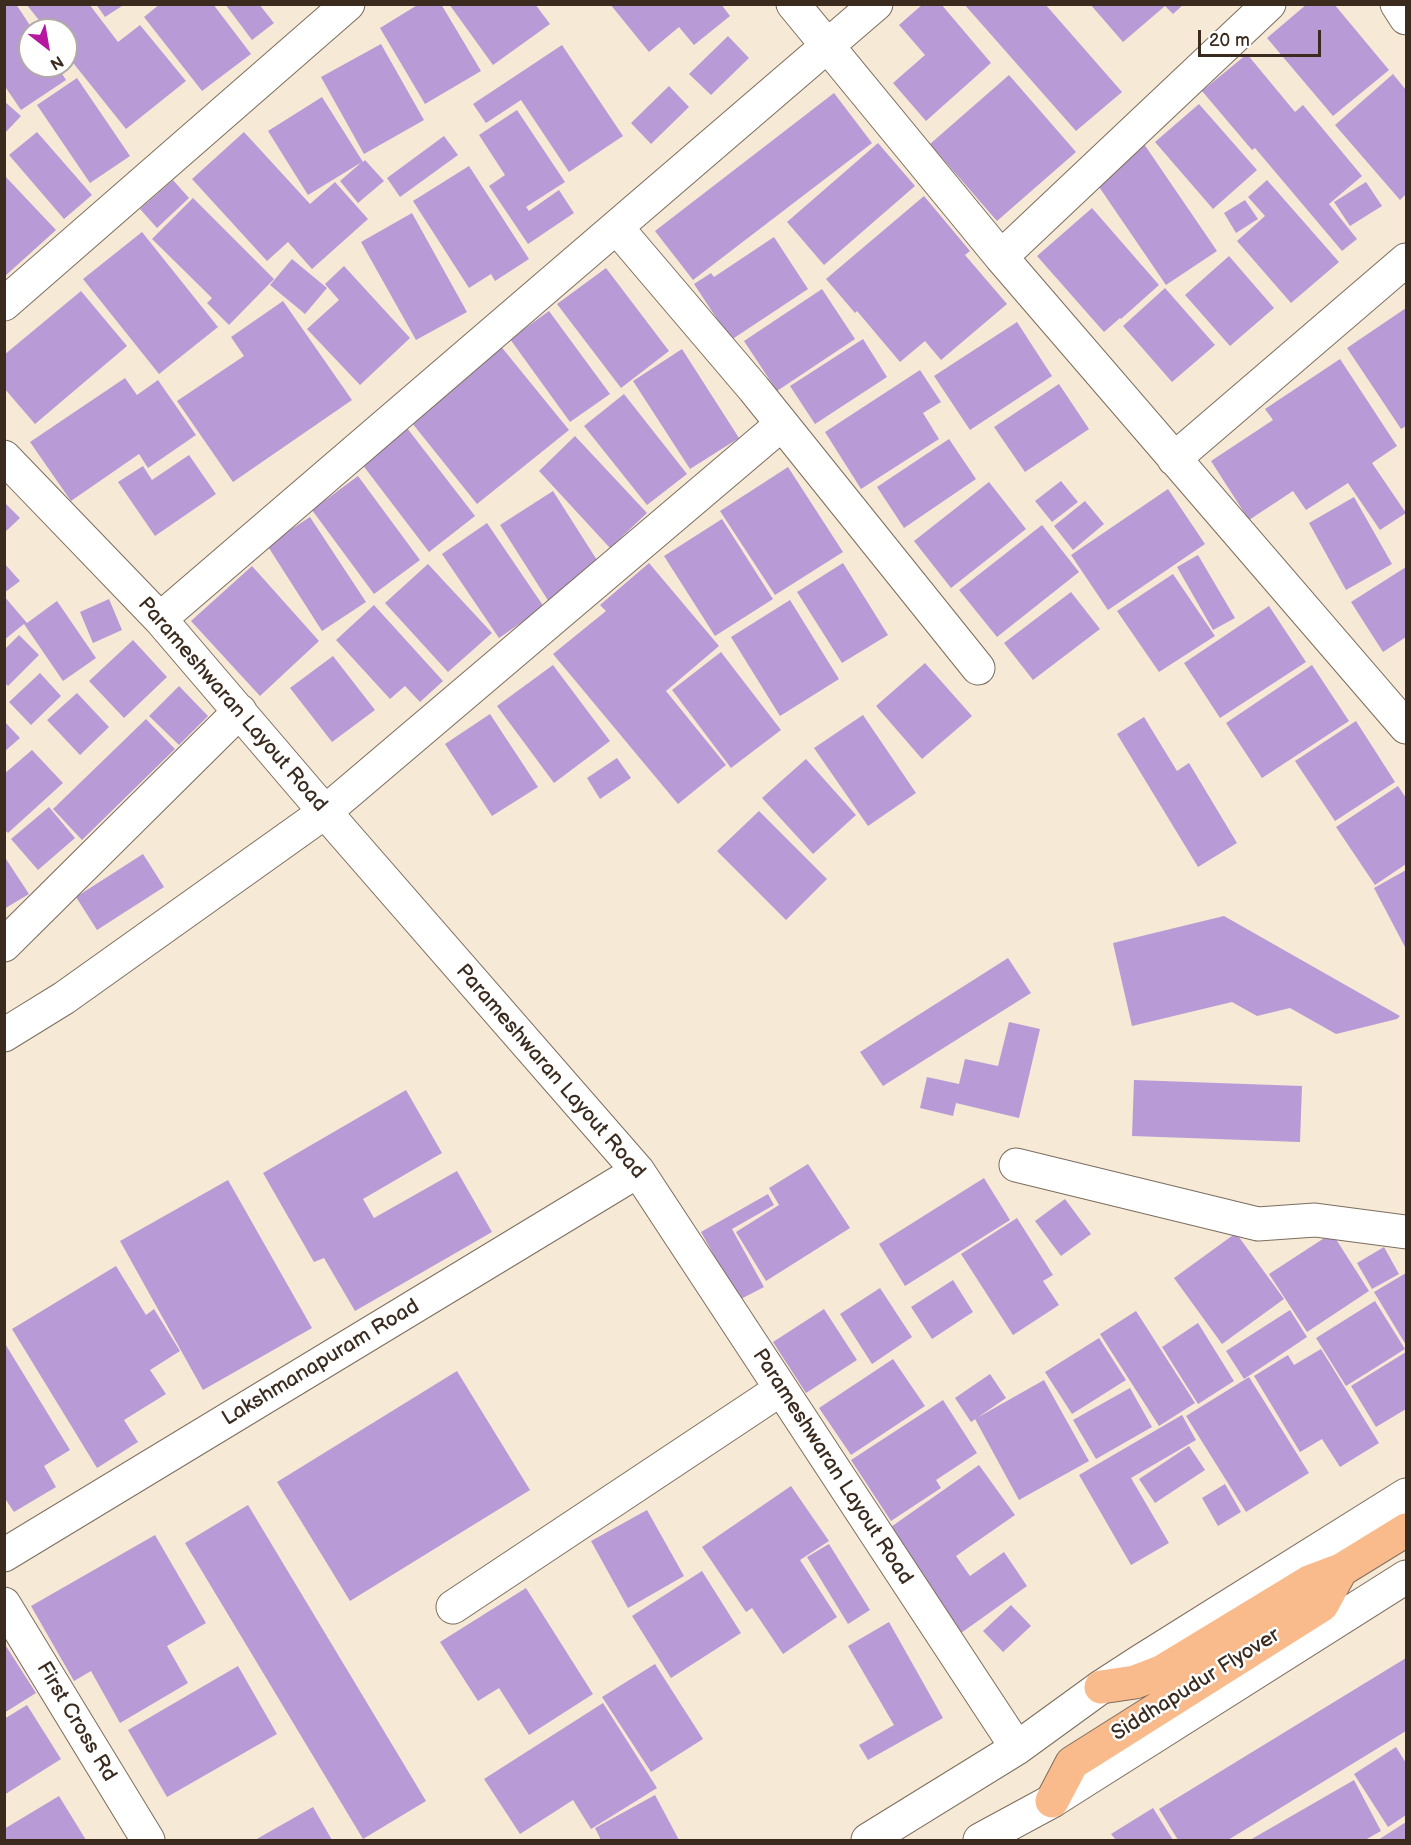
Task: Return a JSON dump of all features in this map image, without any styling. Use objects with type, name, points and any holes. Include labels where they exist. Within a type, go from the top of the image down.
[{"type":"main road","name":"Siddhapudur Flyover","points":[[1052,1801],[1072,1763],[1309,1582],[1341,1570],[1407,1530]]},
{"type":"main road","name":"Siddhapudur Flyover","points":[[1101,1687],[1135,1682],[1215,1656]]},
{"type":"street","points":[[4,304],[348,4]]},
{"type":"street","points":[[793,4],[1001,258],[1407,727]]},
{"type":"street","points":[[160,620],[876,4]]},
{"type":"street","points":[[1001,258],[1269,4]]},
{"type":"street","points":[[1396,4],[1407,18]]},
{"type":"street","points":[[617,228],[782,424],[978,668]]},
{"type":"street","points":[[1174,459],[1407,260]]},
{"type":"street","points":[[4,1035],[64,998],[325,812],[782,424]]},
{"type":"street","name":"Parameshwaran Layout Road","points":[[4,457],[160,620],[638,1171],[1017,1748]]},
{"type":"street","points":[[4,945],[240,711]]},
{"type":"street","points":[[1016,1165],[1258,1224],[1315,1220],[1407,1232]]},
{"type":"street","name":"Lakshmanapuram Road","points":[[4,1555],[638,1171]]},
{"type":"street","points":[[453,1607],[782,1389]]},
{"type":"street","points":[[868,1840],[1017,1748],[1101,1687],[1407,1495]]},
{"type":"street","points":[[980,1840],[1052,1801],[1407,1577]]},
{"type":"street","name":"First Cross Rd","points":[[4,1604],[148,1840]]},
{"type":"building","points":[[10,4],[16,4],[25,18],[18,18],[18,78],[65,78],[66,80],[21,110],[4,85],[4,8]]},
{"type":"building","points":[[26,4],[89,4],[118,42],[140,25],[186,81],[126,129],[78,69],[78,18],[37,18]]},
{"type":"building","points":[[96,4],[125,4],[105,17]]},
{"type":"building","points":[[160,4],[213,4],[251,54],[202,91],[144,17]]},
{"type":"building","points":[[225,4],[259,4],[274,23],[252,40]]},
{"type":"building","points":[[419,4],[441,4],[481,71],[425,104],[380,28]]},
{"type":"building","points":[[449,4],[535,4],[550,24],[493,65]]},
{"type":"building","points":[[610,4],[721,4],[730,16],[694,45],[679,27],[649,52]]},
{"type":"building","points":[[923,4],[941,4],[991,63],[926,121],[893,83],[925,55],[899,25]]},
{"type":"building","points":[[964,4],[1045,4],[1122,92],[1076,131]]},
{"type":"building","points":[[1090,4],[1184,4],[1173,14],[1165,6],[1123,42]]},
{"type":"building","points":[[1307,4],[1334,4],[1389,70],[1333,116],[1267,38]]},
{"type":"building","points":[[728,36],[749,58],[711,95],[689,74]]},
{"type":"building","points":[[381,44],[424,120],[364,154],[321,77]]},
{"type":"building","points":[[562,45],[623,136],[569,172],[521,100],[486,123],[473,104]]},
{"type":"building","points":[[1247,54],[1295,112],[1303,105],[1362,176],[1329,204],[1357,239],[1342,251],[1255,148],[1252,150],[1202,91]]},
{"type":"building","points":[[1393,74],[1406,90],[1406,194],[1400,200],[1335,125]]},
{"type":"building","points":[[1009,75],[1076,152],[997,221],[930,144]]},
{"type":"building","points":[[77,78],[130,156],[90,183],[37,105]]},
{"type":"building","points":[[669,86],[689,107],[651,144],[631,123]]},
{"type":"building","points":[[834,93],[872,143],[693,280],[655,231]]},
{"type":"building","points":[[322,97],[363,162],[365,160],[384,181],[358,203],[340,181],[362,162],[308,195],[268,131]]},
{"type":"building","points":[[4,101],[21,116],[4,134]]},
{"type":"building","points":[[1199,104],[1257,170],[1213,209],[1155,142]]},
{"type":"building","points":[[517,110],[565,182],[526,207],[529,211],[559,190],[574,213],[528,244],[489,186],[505,175],[479,135]]},
{"type":"building","points":[[37,132],[92,195],[64,219],[9,155]]},
{"type":"building","points":[[244,132],[310,204],[335,182],[368,219],[312,269],[288,242],[267,261],[192,179]]},
{"type":"building","points":[[444,136],[458,155],[400,197],[387,178]]},
{"type":"building","points":[[878,143],[915,186],[824,265],[787,222]]},
{"type":"building","points":[[1144,144],[1217,251],[1166,285],[1093,178]]},
{"type":"building","points":[[469,166],[529,259],[495,281],[491,274],[469,288],[413,201]]},
{"type":"building","points":[[4,175],[56,230],[4,277]]},
{"type":"building","points":[[173,180],[189,198],[157,228],[140,209]]},
{"type":"building","points":[[1267,180],[1339,262],[1291,303],[1237,241],[1265,216],[1248,197]]},
{"type":"building","points":[[1366,182],[1382,206],[1350,226],[1334,202]]},
{"type":"building","points":[[924,196],[970,251],[965,255],[1007,304],[941,360],[925,341],[900,362],[857,311],[855,313],[826,279]]},
{"type":"building","points":[[193,198],[274,279],[229,325],[207,303],[212,298],[152,239]]},
{"type":"building","points":[[1245,200],[1258,219],[1236,233],[1224,213]]},
{"type":"building","points":[[1092,208],[1159,285],[1104,332],[1037,256]]},
{"type":"building","points":[[412,213],[467,312],[416,340],[361,242]]},
{"type":"building","points":[[142,232],[218,327],[159,374],[83,279]]},
{"type":"building","points":[[774,237],[808,289],[731,340],[694,284],[711,273],[714,277]]},
{"type":"building","points":[[1229,256],[1274,308],[1230,346],[1185,295]]},
{"type":"building","points":[[292,259],[327,288],[305,314],[270,285]]},
{"type":"building","points":[[344,266],[410,338],[360,385],[307,329],[339,300],[325,284]]},
{"type":"building","points":[[606,268],[669,351],[621,388],[557,304]]},
{"type":"building","points":[[1165,288],[1215,345],[1172,382],[1123,326]]},
{"type":"building","points":[[822,289],[855,339],[777,391],[744,341]]},
{"type":"building","points":[[81,291],[127,346],[35,424],[4,388],[4,355]]},
{"type":"building","points":[[283,301],[352,400],[233,482],[177,401],[244,356],[231,337]]},
{"type":"building","points":[[1406,308],[1406,426],[1401,429],[1347,348]]},
{"type":"building","points":[[549,311],[610,394],[570,422],[510,339]]},
{"type":"building","points":[[1017,322],[1052,376],[970,430],[934,376]]},
{"type":"building","points":[[863,339],[887,377],[815,424],[790,386]]},
{"type":"building","points":[[499,344],[569,430],[477,504],[408,418]]},
{"type":"building","points":[[682,349],[739,438],[690,469],[633,381]]},
{"type":"building","points":[[1340,359],[1397,446],[1372,463],[1406,513],[1380,530],[1348,483],[1306,510],[1293,491],[1249,520],[1211,461],[1273,420],[1265,409]]},
{"type":"building","points":[[920,370],[941,402],[923,413],[939,439],[861,489],[825,432]]},
{"type":"building","points":[[125,378],[137,395],[158,380],[196,435],[148,468],[139,454],[71,501],[30,442]]},
{"type":"building","points":[[1059,384],[1089,429],[1025,472],[994,427]]},
{"type":"building","points":[[624,394],[687,474],[647,505],[584,426]]},
{"type":"building","points":[[407,428],[475,516],[429,552],[362,464]]},
{"type":"building","points":[[575,436],[647,513],[610,548],[539,471]]},
{"type":"building","points":[[949,439],[976,479],[904,528],[877,487]]},
{"type":"building","points":[[189,455],[216,494],[155,536],[118,482],[143,466],[152,480]]},
{"type":"building","points":[[788,467],[843,552],[775,595],[720,511]]},
{"type":"building","points":[[358,476],[420,560],[374,594],[312,510]]},
{"type":"building","points":[[1061,481],[1078,502],[1052,522],[1035,501]]},
{"type":"building","points":[[989,482],[1026,529],[951,588],[914,541]]},
{"type":"building","points":[[1168,489],[1205,544],[1108,610],[1071,555]]},
{"type":"building","points":[[553,491],[602,568],[549,602],[500,525]]},
{"type":"building","points":[[1354,497],[1392,564],[1346,590],[1309,523]]},
{"type":"building","points":[[1085,501],[1104,524],[1073,550],[1054,526]]},
{"type":"building","points":[[4,502],[20,518],[4,533]]},
{"type":"building","points":[[310,517],[366,602],[322,631],[267,545]]},
{"type":"building","points":[[722,519],[773,599],[715,636],[664,556]]},
{"type":"building","points":[[487,523],[544,607],[499,638],[442,554]]},
{"type":"building","points":[[1042,525],[1079,572],[997,637],[959,590]]},
{"type":"building","points":[[1198,555],[1235,618],[1213,630],[1177,567]]},
{"type":"building","points":[[4,563],[20,581],[4,593]]},
{"type":"building","points":[[649,563],[719,646],[666,691],[726,765],[678,804],[553,654],[606,611],[600,605]]},
{"type":"building","points":[[843,563],[888,635],[842,663],[797,592]]},
{"type":"building","points":[[428,564],[492,633],[448,672],[385,603]]},
{"type":"building","points":[[252,566],[319,641],[260,696],[191,621]]},
{"type":"building","points":[[1406,567],[1406,637],[1383,652],[1351,602]]},
{"type":"building","points":[[1173,574],[1215,636],[1159,672],[1117,611]]},
{"type":"building","points":[[1071,592],[1100,629],[1033,680],[1004,643]]},
{"type":"building","points":[[4,596],[27,623],[57,601],[96,658],[63,681],[24,624],[4,640]]},
{"type":"building","points":[[109,599],[122,630],[93,643],[80,612]]},
{"type":"building","points":[[790,600],[839,679],[780,716],[731,637]]},
{"type":"building","points":[[374,605],[443,681],[420,702],[405,686],[390,699],[336,640]]},
{"type":"building","points":[[1269,606],[1306,662],[1220,718],[1184,663]]},
{"type":"building","points":[[19,635],[39,655],[8,686],[4,682],[4,650]]},
{"type":"building","points":[[133,640],[167,677],[124,718],[89,681]]},
{"type":"building","points":[[721,652],[781,730],[731,768],[672,690]]},
{"type":"building","points":[[333,656],[375,710],[332,742],[290,688]]},
{"type":"building","points":[[925,663],[972,716],[922,759],[876,706]]},
{"type":"building","points":[[553,665],[610,741],[554,783],[497,706]]},
{"type":"building","points":[[1312,665],[1349,721],[1262,778],[1226,723]]},
{"type":"building","points":[[40,673],[61,696],[31,725],[9,702]]},
{"type":"building","points":[[179,686],[208,716],[179,745],[149,716]]},
{"type":"building","points":[[77,693],[109,727],[80,755],[47,720]]},
{"type":"building","points":[[490,714],[538,787],[492,816],[445,744]]},
{"type":"building","points":[[863,715],[916,793],[868,826],[814,748]]},
{"type":"building","points":[[1144,717],[1177,771],[1189,763],[1237,843],[1198,867],[1117,734]]},
{"type":"building","points":[[146,719],[175,749],[82,840],[53,809]]},
{"type":"building","points":[[4,721],[20,738],[4,752]]},
{"type":"building","points":[[1356,721],[1395,782],[1335,821],[1295,761]]},
{"type":"building","points":[[32,750],[63,783],[8,833],[4,829],[4,774]]},
{"type":"building","points":[[617,758],[631,778],[600,799],[587,778]]},
{"type":"building","points":[[806,759],[856,815],[813,854],[762,798]]},
{"type":"building","points":[[1398,786],[1406,798],[1406,864],[1375,885],[1336,827]]},
{"type":"building","points":[[49,807],[75,838],[38,870],[11,839]]},
{"type":"building","points":[[759,811],[827,879],[786,920],[717,851]]},
{"type":"building","points":[[143,854],[164,887],[97,930],[76,897]]},
{"type":"building","points":[[4,856],[29,894],[4,909]]},
{"type":"building","points":[[1406,870],[1406,946],[1405,947],[1374,888]]},
{"type":"building","points":[[1224,916],[1400,1016],[1397,1019],[1336,1034],[1290,1008],[1257,1016],[1232,1002],[1132,1026],[1113,943]]},
{"type":"building","points":[[1008,958],[1031,993],[883,1086],[860,1052]]},
{"type":"building","points":[[1009,1022],[1040,1029],[1019,1118],[956,1103],[953,1116],[920,1108],[927,1077],[959,1084],[965,1059],[998,1066]]},
{"type":"building","points":[[1134,1080],[1302,1086],[1300,1142],[1132,1136]]},
{"type":"building","points":[[406,1090],[442,1153],[363,1199],[374,1218],[457,1171],[492,1232],[355,1311],[324,1258],[314,1262],[263,1173]]},
{"type":"building","points":[[808,1164],[850,1228],[766,1281],[736,1232],[779,1205],[769,1188]]},
{"type":"building","points":[[984,1178],[1010,1220],[905,1286],[879,1244]]},
{"type":"building","points":[[228,1180],[312,1328],[203,1390],[120,1241]]},
{"type":"building","points":[[768,1194],[774,1205],[732,1229],[764,1287],[739,1300],[701,1232]]},
{"type":"building","points":[[1065,1199],[1091,1234],[1061,1256],[1035,1221]]},
{"type":"building","points":[[1017,1218],[1053,1275],[1043,1281],[1059,1305],[1013,1335],[961,1254]]},
{"type":"building","points":[[1236,1233],[1284,1299],[1222,1344],[1174,1278]]},
{"type":"building","points":[[1332,1233],[1369,1291],[1307,1332],[1269,1274]]},
{"type":"building","points":[[1384,1247],[1399,1274],[1372,1289],[1357,1263]]},
{"type":"building","points":[[116,1266],[146,1315],[154,1309],[180,1351],[150,1370],[166,1394],[124,1420],[138,1442],[97,1468],[12,1329]]},
{"type":"building","points":[[1406,1273],[1406,1345],[1374,1292]]},
{"type":"building","points":[[953,1280],[973,1312],[932,1339],[911,1307]]},
{"type":"building","points":[[880,1288],[912,1337],[872,1364],[840,1314]]},
{"type":"building","points":[[1375,1301],[1405,1349],[1346,1386],[1316,1338]]},
{"type":"building","points":[[824,1309],[857,1360],[806,1393],[773,1342]]},
{"type":"building","points":[[1290,1310],[1307,1337],[1244,1379],[1226,1351]]},
{"type":"building","points":[[1136,1311],[1195,1403],[1159,1426],[1100,1334]]},
{"type":"building","points":[[1198,1323],[1234,1381],[1198,1404],[1162,1347]]},
{"type":"building","points":[[1099,1338],[1126,1380],[1072,1414],[1045,1372]]},
{"type":"building","points":[[4,1342],[70,1450],[44,1466],[56,1487],[14,1512],[4,1497]]},
{"type":"building","points":[[1321,1349],[1379,1443],[1340,1467],[1322,1439],[1300,1452],[1254,1376],[1288,1355],[1294,1365]]},
{"type":"building","points":[[1406,1352],[1406,1409],[1376,1427],[1351,1386]]},
{"type":"building","points":[[893,1359],[925,1406],[851,1455],[819,1408]]},
{"type":"building","points":[[457,1371],[530,1490],[350,1601],[277,1482]]},
{"type":"building","points":[[990,1374],[1006,1398],[971,1422],[955,1398]]},
{"type":"building","points":[[1249,1377],[1309,1473],[1246,1512],[1186,1416]]},
{"type":"building","points":[[1044,1380],[1089,1461],[1019,1500],[975,1419]]},
{"type":"building","points":[[1130,1388],[1152,1427],[1096,1459],[1073,1420]]},
{"type":"building","points":[[943,1400],[977,1453],[936,1480],[941,1488],[891,1521],[851,1460]]},
{"type":"building","points":[[1182,1415],[1196,1440],[1131,1478],[1169,1543],[1131,1565],[1079,1475]]},
{"type":"building","points":[[1189,1446],[1205,1470],[1155,1503],[1139,1479]]},
{"type":"building","points":[[979,1465],[1015,1515],[956,1556],[970,1576],[1004,1552],[1027,1586],[954,1638],[881,1534]]},
{"type":"building","points":[[1225,1484],[1241,1512],[1218,1526],[1202,1498]]},
{"type":"building","points":[[791,1486],[829,1541],[800,1560],[837,1617],[783,1654],[752,1608],[746,1612],[702,1547]]},
{"type":"building","points":[[248,1505],[426,1801],[363,1839],[185,1543]]},
{"type":"building","points":[[647,1510],[684,1576],[628,1608],[591,1541]]},
{"type":"building","points":[[155,1535],[206,1623],[167,1646],[188,1683],[120,1723],[91,1671],[74,1681],[31,1606]]},
{"type":"building","points":[[829,1544],[870,1610],[848,1624],[807,1557]]},
{"type":"building","points":[[702,1571],[741,1633],[671,1678],[632,1616]]},
{"type":"building","points":[[526,1588],[593,1694],[529,1735],[499,1688],[478,1701],[440,1642]]},
{"type":"building","points":[[1011,1605],[1031,1626],[1003,1652],[983,1631]]},
{"type":"building","points":[[889,1622],[943,1718],[868,1760],[859,1745],[894,1725],[848,1646]]},
{"type":"building","points":[[4,1643],[36,1693],[4,1713]]},
{"type":"building","points":[[1406,1658],[1406,1731],[1228,1840],[1178,1840],[1159,1809]]},
{"type":"building","points":[[655,1664],[703,1739],[651,1772],[602,1697]]},
{"type":"building","points":[[238,1666],[277,1734],[167,1797],[128,1730]]},
{"type":"building","points":[[603,1703],[657,1788],[591,1829],[573,1800],[520,1834],[484,1779]]},
{"type":"building","points":[[27,1705],[61,1759],[4,1795],[4,1719]]},
{"type":"building","points":[[1396,1747],[1406,1763],[1406,1815],[1388,1827],[1354,1774]]},
{"type":"building","points":[[1354,1780],[1381,1831],[1365,1840],[1250,1840]]},
{"type":"building","points":[[655,1795],[679,1840],[601,1840],[595,1828]]},
{"type":"building","points":[[59,1796],[86,1840],[4,1840],[4,1829]]},
{"type":"building","points":[[313,1807],[332,1840],[255,1840]]},
{"type":"building","points":[[1153,1808],[1173,1840],[1116,1840],[1111,1834]]},
{"type":"building","points":[[1406,1822],[1406,1840],[1378,1840]]}]
